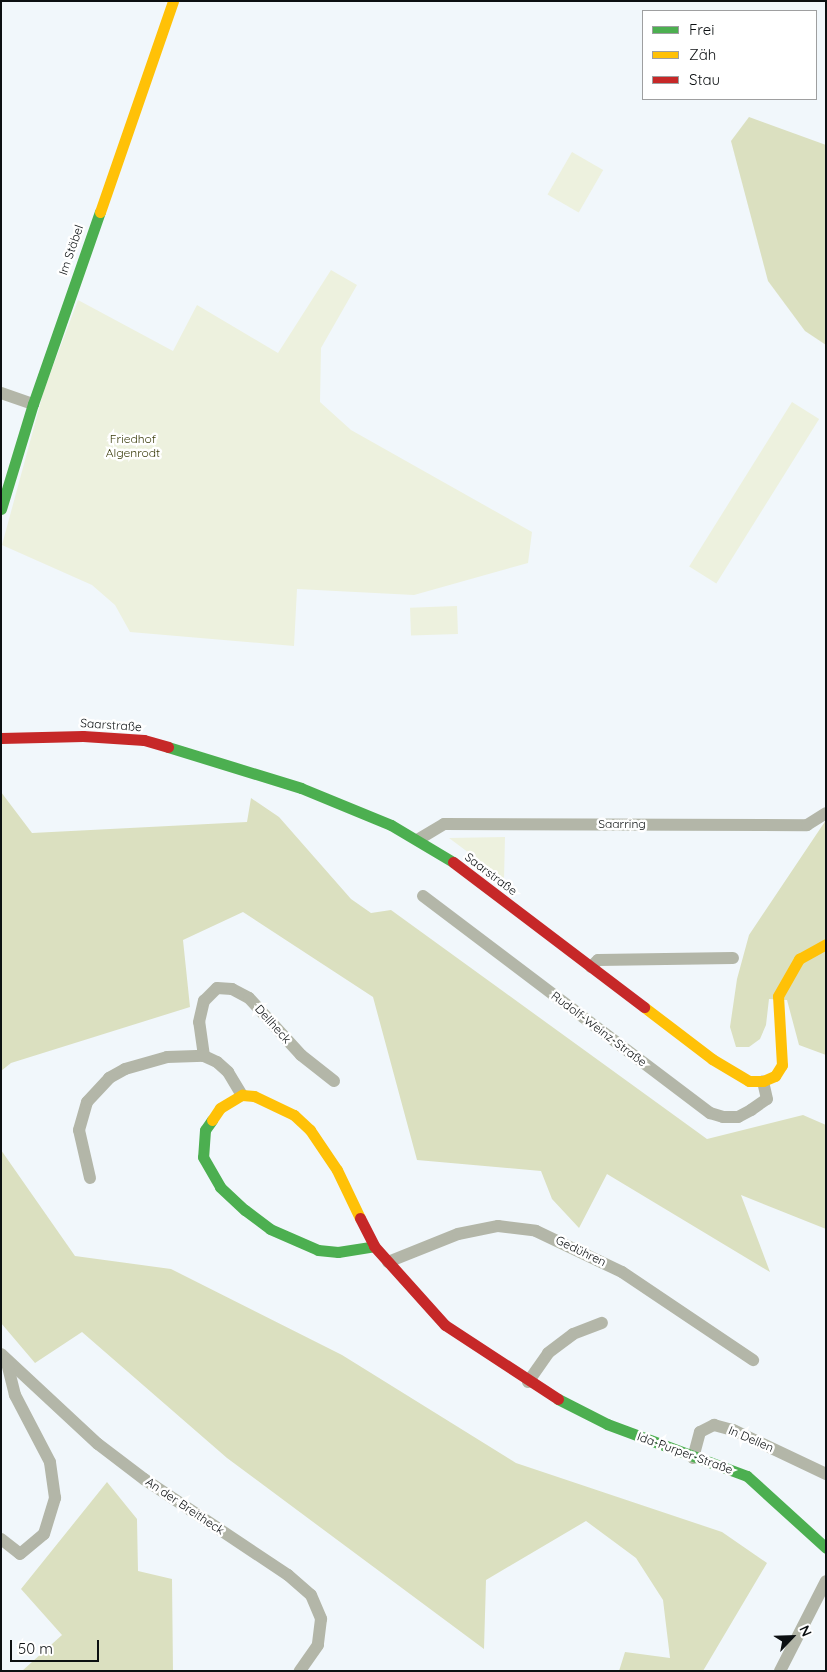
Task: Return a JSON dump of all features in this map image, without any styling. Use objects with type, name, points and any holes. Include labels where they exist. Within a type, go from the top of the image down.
[{"type":"street","name":"Im Stäbel","points":[[1,509],[32,404],[173,1]]},
{"type":"street","points":[[1,393],[32,404]]},
{"type":"street","name":"Saarstraße","points":[[1,738],[83,736],[144,740],[301,788],[419,839],[732,1073],[749,1081],[763,1081]]},
{"type":"street","name":"Saarring","points":[[419,839],[444,824],[807,825],[826,813]]},
{"type":"street","name":"Rudolf-Weinz-Straße","points":[[423,896],[710,1112],[723,1117],[738,1117],[751,1110],[767,1099],[763,1081]]},
{"type":"street","points":[[763,1081],[775,1076],[782,1066],[777,1013],[778,996],[783,984],[799,959],[826,944]]},
{"type":"street","points":[[591,967],[598,960],[733,958]]},
{"type":"street","name":"Dellheck","points":[[204,1056],[199,1022],[204,1001],[217,988],[232,988],[249,998],[301,1055],[334,1081]]},
{"type":"street","points":[[90,1178],[79,1130],[87,1102],[98,1086],[125,1069],[145,1062],[167,1057],[204,1056],[217,1062],[228,1072],[242,1094],[220,1108],[205,1130],[203,1157],[220,1187],[270,1229],[299,1244],[338,1252],[374,1246]]},
{"type":"street","name":"Ida-Purper-Straße","points":[[242,1094],[278,1106],[310,1130],[336,1170],[374,1246],[445,1325],[528,1382],[607,1424],[693,1458],[747,1476],[766,1490],[826,1548]]},
{"type":"street","name":"Gedühren","points":[[388,1262],[458,1234],[498,1226],[536,1230],[622,1272],[753,1360]]},
{"type":"street","points":[[528,1382],[548,1353],[573,1334],[602,1323]]},
{"type":"street","points":[[1,1539],[20,1554],[44,1534],[55,1498],[50,1462],[15,1395],[4,1357]]},
{"type":"street","name":"An der Breitheck","points":[[4,1357],[98,1444],[144,1479],[288,1575],[310,1595],[321,1619],[318,1645],[300,1671]]},
{"type":"street","name":"In Dellen","points":[[693,1458],[700,1432],[714,1424],[733,1430],[826,1474]]},
{"type":"street","points":[[780,1671],[826,1580]]},
{"type":"green space","points":[[749,117],[826,145],[826,345],[805,331],[768,281],[731,141]]},
{"type":"green space","points":[[572,152],[603,170],[579,212],[548,194]]},
{"type":"green space","name":"Friedhof Algenrodt","points":[[331,270],[357,285],[321,348],[320,402],[351,430],[532,532],[528,563],[414,595],[297,589],[294,646],[130,632],[115,605],[92,585],[2,545],[44,390],[78,300],[173,351],[197,305],[278,353]]},
{"type":"green space","points":[[792,402],[819,419],[716,583],[689,567]]},
{"type":"green space","points":[[457,606],[458,634],[411,636],[410,608]]},
{"type":"green space","points":[[1,792],[32,833],[247,822],[251,798],[279,817],[351,899],[371,913],[391,910],[707,1139],[803,1115],[826,1125],[826,1229],[741,1195],[770,1272],[607,1174],[579,1228],[552,1199],[541,1171],[417,1160],[373,997],[243,912],[183,940],[190,1007],[11,1063],[1,1071]]},
{"type":"green space","points":[[826,820],[826,1055],[799,1045],[787,1000],[769,999],[766,1025],[760,1039],[749,1047],[736,1047],[730,1027],[737,979],[749,935]]},
{"type":"green space","points":[[505,837],[504,879],[449,838]]},
{"type":"green space","points":[[1,1150],[75,1256],[171,1269],[342,1355],[516,1463],[722,1532],[767,1563],[703,1671],[619,1671],[625,1652],[670,1658],[663,1600],[636,1558],[586,1521],[486,1580],[484,1649],[227,1458],[82,1332],[35,1363],[1,1323]]},
{"type":"green space","points":[[107,1482],[137,1519],[138,1571],[172,1579],[173,1671],[22,1671],[62,1635],[21,1589]]},
{"type":"traffic: fast","points":[[1,509],[33,404],[100,212]]},
{"type":"traffic: fast","points":[[168,747],[301,788],[391,825],[453,862]]},
{"type":"traffic: fast","points":[[212,1120],[205,1130],[203,1157],[220,1187],[245,1210],[270,1229],[318,1250],[338,1252],[374,1246]]},
{"type":"traffic: fast","points":[[558,1399],[607,1424],[747,1476],[826,1548]]},
{"type":"traffic: slow","points":[[100,212],[173,1]]},
{"type":"traffic: slow","points":[[644,1007],[712,1059],[749,1081],[763,1081],[775,1076],[782,1065],[778,996],[799,959],[826,944]]},
{"type":"traffic: slow","points":[[212,1120],[220,1108],[242,1095],[254,1096],[294,1115],[310,1130],[337,1170],[360,1218]]},
{"type":"traffic: jam","points":[[1,738],[83,736],[144,740],[168,747]]},
{"type":"traffic: jam","points":[[453,862],[644,1007]]},
{"type":"traffic: jam","points":[[360,1218],[374,1246],[445,1325],[558,1399]]}]
